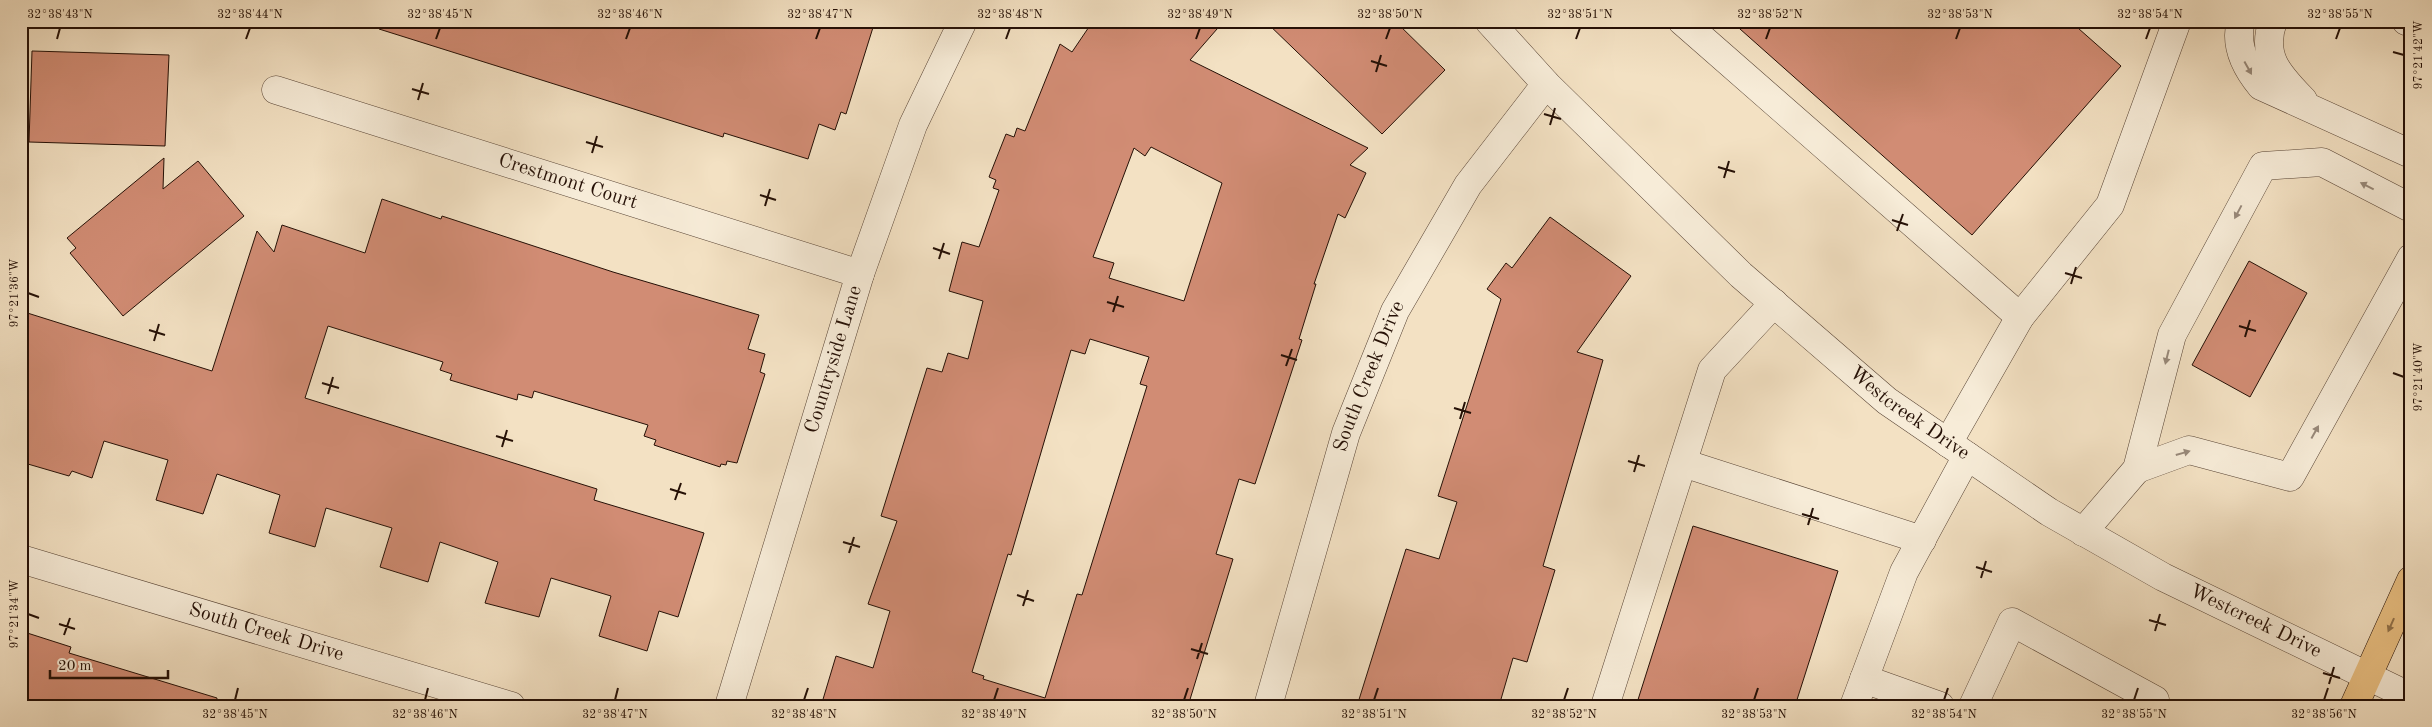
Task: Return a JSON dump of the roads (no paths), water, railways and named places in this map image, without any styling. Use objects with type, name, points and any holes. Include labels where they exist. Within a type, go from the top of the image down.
[{"type":"main road","points":[[2354,706],[2411,580]]},
{"type":"street","name":"Countryside Lane","points":[[729,706],[860,274],[913,125],[964,21]]},
{"type":"street","name":"Westcreek Drive","points":[[1489,21],[1546,84],[1741,275],[1887,401],[2049,512],[2162,577],[2411,697]]},
{"type":"street","points":[[1682,21],[2020,317]]},
{"type":"street","points":[[1854,706],[1904,572],[1922,540],[1958,449],[2020,317],[2110,205],[2177,21]]},
{"type":"street","points":[[2241,21],[2239,28],[2241,56],[2250,73],[2261,86],[2411,154]]},
{"type":"street","points":[[2273,21],[2268,34],[2270,52],[2277,72],[2312,109]]},
{"type":"street","points":[[2406,21],[2411,24]]},
{"type":"street","name":"South Creek Drive","points":[[1268,706],[1346,433],[1395,311],[1468,185],[1546,84]]},
{"type":"street","name":"Crestmont Court","points":[[276,90],[860,274]]},
{"type":"street","points":[[2084,532],[2137,469],[2172,335],[2263,166],[2322,162],[2411,208]]},
{"type":"street","points":[[2137,469],[2189,450],[2290,477],[2411,258]]},
{"type":"street","points":[[1605,706],[1712,370],[1774,303]]},
{"type":"street","points":[[1683,463],[1922,540]]},
{"type":"street","name":"South Creek Drive","points":[[21,559],[511,706]]},
{"type":"street","points":[[1973,706],[2012,622],[2155,700],[2152,706]]},
{"type":"street","points":[[1864,679],[1940,706]]}]
